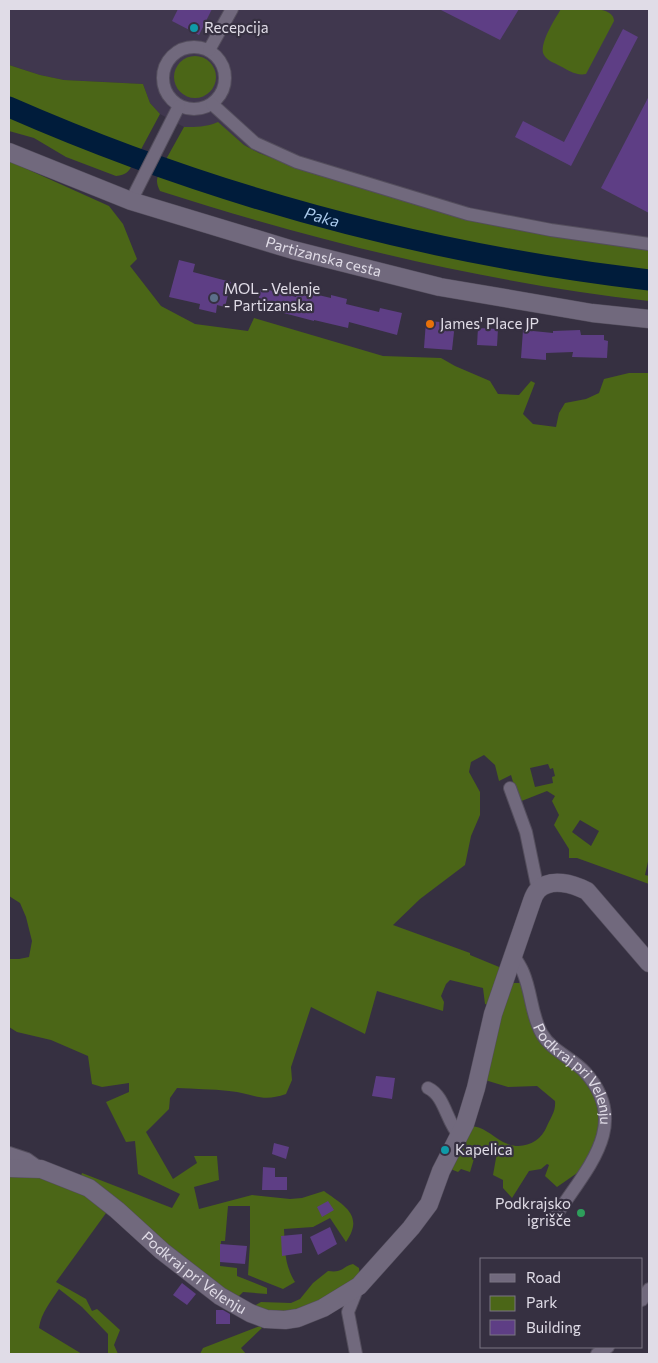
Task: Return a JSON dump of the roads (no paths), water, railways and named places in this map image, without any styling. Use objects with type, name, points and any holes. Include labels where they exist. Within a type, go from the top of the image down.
[{"type":"street","points":[[209,50],[232,9]]},
{"type":"street","points":[[193,46],[209,50],[220,60],[226,74],[223,91],[212,104],[196,109],[179,106],[168,97],[162,77],[165,65],[172,55],[182,48],[193,46]]},
{"type":"street","points":[[212,104],[255,143],[297,162],[468,214],[551,230],[649,244]]},
{"type":"street","points":[[131,201],[179,106]]},
{"type":"street","name":"Partizanska cesta","points":[[9,152],[131,201],[293,250],[440,287],[592,313],[649,320]]},
{"type":"street","points":[[510,788],[526,832],[538,890],[548,885],[562,882],[573,884],[587,891],[649,963]]},
{"type":"street","name":"Podkraj pri Velenju","points":[[356,1354],[348,1318],[349,1306],[359,1286],[411,1228],[429,1204],[441,1171],[465,1124],[476,1088],[493,1014],[532,901],[538,890]]},
{"type":"street","name":"Podkraj pri Velenju","points":[[514,956],[523,972],[534,1018],[543,1036],[556,1050],[583,1071],[592,1081],[604,1106],[605,1122],[602,1143],[557,1214]]},
{"type":"street","points":[[428,1088],[435,1091],[452,1127],[460,1135]]},
{"type":"street","name":"Podkraj pri Velenju","points":[[9,1153],[27,1159],[41,1169],[89,1188],[117,1210],[162,1251],[220,1296],[250,1314],[266,1319],[285,1320],[298,1318],[321,1309],[359,1286]]},
{"type":"street","name":"Podkraj pri Velenju","points":[[9,1168],[41,1169]]},
{"type":"street","points":[[321,1309],[341,1314],[348,1318]]},
{"type":"waterway","name":"Paka","points":[[9,107],[86,139],[164,168],[243,194],[323,217],[485,255],[649,280]]},
{"type":"place","name":"Recepcija","points":[[194,28]]},
{"type":"place","name":"MOL - Velenje - Partizanska","points":[[214,298]]},
{"type":"place","name":"James' Place JP","points":[[430,324]]},
{"type":"place","name":"Kapelica","points":[[445,1150]]},
{"type":"place","name":"Podkrajsko igrišče","points":[[581,1213]]}]
